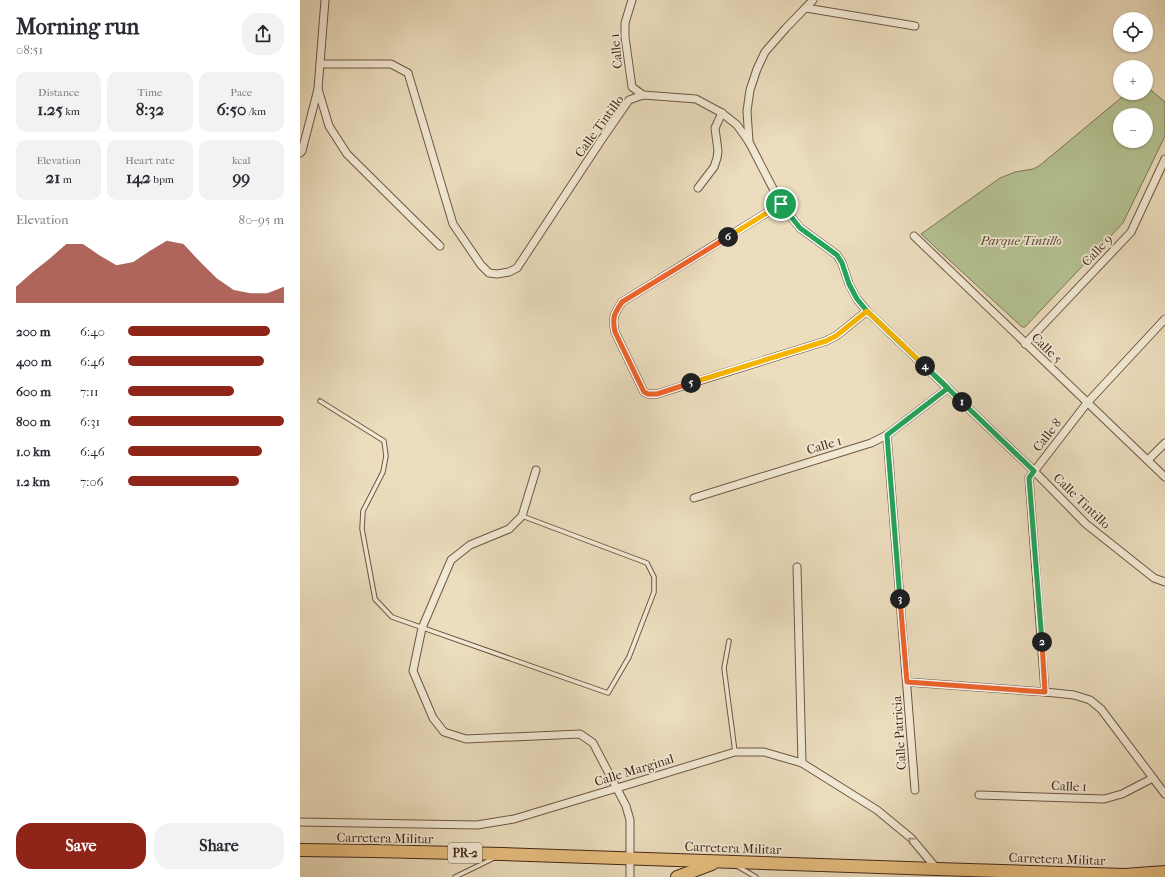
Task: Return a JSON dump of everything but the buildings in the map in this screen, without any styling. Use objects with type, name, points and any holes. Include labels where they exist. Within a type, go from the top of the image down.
[{"type":"main road","name":"Carretera Militar","points":[[300,850],[502,854],[731,862],[924,871],[937,869],[1125,876],[1165,872]]},
{"type":"main road","points":[[677,877],[717,862]]},
{"type":"street","points":[[300,153],[302,151],[318,89],[325,0]]},
{"type":"street","name":"Calle 1","points":[[632,0],[625,23],[625,37],[632,87],[643,95]]},
{"type":"street","points":[[749,142],[747,111],[750,90],[757,69],[765,52],[813,0]]},
{"type":"street","points":[[806,8],[915,26]]},
{"type":"street","name":"Calle Tintillo","points":[[320,64],[391,64],[408,73],[453,224],[481,265],[489,273],[498,274],[517,268],[629,100],[643,95],[696,99],[722,113],[737,125],[749,142],[781,204],[800,228],[837,255],[842,263],[849,284],[857,299],[867,311],[1034,471],[1086,524],[1154,578],[1165,582]]},
{"type":"street","points":[[318,89],[329,126],[347,154],[440,246]]},
{"type":"street","points":[[698,188],[714,166],[717,158],[718,151],[715,128],[722,113]]},
{"type":"street","name":"Calle 9","points":[[1025,344],[1131,232],[1165,159]]},
{"type":"street","points":[[781,204],[622,302],[614,316],[613,322],[615,332],[644,392],[648,394],[657,394],[826,341],[836,336],[867,311]]},
{"type":"street","name":"Calle 5","points":[[914,236],[1165,477]]},
{"type":"street","name":"Calle 8","points":[[1045,692],[1029,478],[1087,403],[1165,319]]},
{"type":"street","name":"Calle 1","points":[[694,498],[871,443],[887,435],[948,388]]},
{"type":"street","name":"Calle Patricia","points":[[887,435],[915,790]]},
{"type":"street","points":[[1148,460],[1165,442]]},
{"type":"street","points":[[536,470],[522,516],[509,528],[470,545],[451,560],[422,628],[413,670],[433,718],[444,732],[466,739],[580,734],[593,743],[618,788],[630,820],[630,877]]},
{"type":"street","points":[[797,567],[802,763]]},
{"type":"street","points":[[907,682],[1045,692],[1074,695],[1090,700],[1101,709],[1165,794]]},
{"type":"street","name":"Calle Marginal","points":[[300,822],[477,825],[514,819],[735,752],[764,752],[802,763],[877,810],[911,838],[937,869]]},
{"type":"street","name":"Calle 1","points":[[979,795],[1104,799],[1122,794],[1153,778]]},
{"type":"lane","points":[[320,401],[384,441],[386,456],[383,472],[363,511],[362,528],[374,599],[392,617],[608,693],[629,657],[654,592],[654,577],[647,564],[522,516]]},
{"type":"lane","points":[[729,641],[724,668],[735,752]]},
{"type":"lane","points":[[455,877],[502,854]]},
{"type":"lane","points":[[731,862],[756,877]]},
{"type":"green space","name":"Parque Tintillo","points":[[1153,92],[1165,102],[1165,136],[1123,223],[1025,327],[1022,327],[921,234],[1000,178],[1015,172],[1033,169],[1039,166],[1119,100],[1153,100]]},
{"type":"route","points":[[781,204],[622,302],[614,316],[613,322],[615,332],[644,392],[652,395],[657,394],[826,341],[836,336],[867,311],[908,350],[948,388],[887,435],[907,682],[1045,692],[1029,478],[1034,471],[948,388],[867,311],[857,299],[849,284],[842,263],[837,255],[800,228],[781,204]]}]
